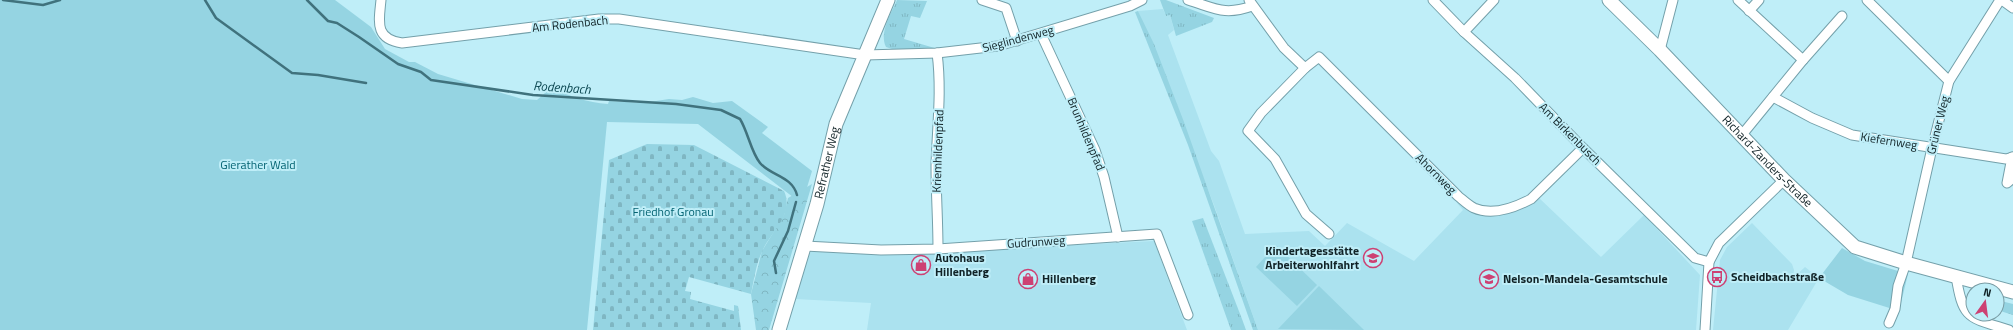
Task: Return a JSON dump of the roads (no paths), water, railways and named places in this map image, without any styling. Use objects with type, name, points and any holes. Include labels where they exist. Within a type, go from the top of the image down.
[{"type":"street","name":"Am Rodenbach","points":[[381,0],[379,22],[381,32],[390,40],[402,43],[599,19],[618,19],[865,55]]},
{"type":"street","name":"Refrather Weg","points":[[779,330],[805,246],[836,124],[888,0]]},
{"type":"street","points":[[982,0],[1006,8],[1017,41]]},
{"type":"street","name":"Sieglindenweg","points":[[865,55],[937,53],[975,50],[1041,34],[1130,6],[1142,0]]},
{"type":"street","points":[[1188,0],[1221,11],[1236,12],[1251,3],[1284,48],[1305,68]]},
{"type":"street","name":"Am Birkenbusch","points":[[1433,0],[1464,32],[1515,78],[1583,148],[1695,258],[1709,262]]},
{"type":"street","points":[[1464,32],[1494,0]]},
{"type":"street","name":"Richard-Zanders-Straße","points":[[1609,0],[1660,50],[1784,180],[1855,247],[1906,263],[2013,292]]},
{"type":"street","points":[[1660,50],[1673,0]]},
{"type":"street","points":[[1738,0],[1803,60]]},
{"type":"street","points":[[1749,11],[1759,0]]},
{"type":"street","points":[[1867,0],[1949,81]]},
{"type":"street","points":[[2001,0],[2013,8]]},
{"type":"street","name":"Grüner Weg","points":[[1889,322],[1895,309],[1898,286],[1906,263],[1949,81],[2001,0]]},
{"type":"street","points":[[1741,136],[1803,60],[1842,16]]},
{"type":"street","name":"Brunhildenpfad","points":[[1041,34],[1095,150],[1104,177],[1118,237]]},
{"type":"street","name":"Kriemhildenpfad","points":[[937,53],[940,88],[936,166],[938,249]]},
{"type":"street","name":"Ahornweg","points":[[1329,234],[1306,214],[1275,159],[1248,131],[1261,113],[1305,68],[1319,57],[1458,196],[1474,208],[1500,211],[1523,204],[1531,199],[1583,148]]},
{"type":"street","name":"Kiefernweg","points":[[1773,97],[1812,118],[1852,135],[2006,159],[2013,157],[2007,183],[2013,178]]},
{"type":"street","points":[[1705,330],[1709,262],[1720,243],[1784,180]]},
{"type":"street","name":"Gudrunweg","points":[[805,246],[881,250],[938,249],[1157,234],[1188,315]]},
{"type":"street","points":[[1956,276],[1959,299],[1964,309],[1972,317],[2009,330]]},
{"type":"waterway","points":[[3,0],[43,5],[60,0]]},
{"type":"waterway","points":[[205,0],[216,18],[292,73],[318,75],[366,83]]},
{"type":"waterway","name":"Rodenbach","points":[[307,0],[328,21],[337,23],[398,64],[421,72],[431,80],[533,95],[676,104],[721,110],[740,119],[754,153],[760,163],[791,184],[797,195]]},
{"type":"waterway","name":"Rodenbach","points":[[776,273],[774,261],[788,231],[796,202]]},
{"type":"place","name":"Kindertagesstätte Arbeiterwohlfahrt","points":[[1373,258]]},
{"type":"place","name":"Autohaus Hillenberg","points":[[921,265]]},
{"type":"place","name":"Scheidbachstraße","points":[[1717,277]]},
{"type":"place","name":"Hillenberg","points":[[1028,279]]},
{"type":"place","name":"Nelson-Mandela-Gesamtschule","points":[[1489,279]]},
{"type":"park label","name":"Gierather Wald","points":[[258,165]]},
{"type":"park label","name":"Friedhof Gronau","points":[[673,212]]}]
